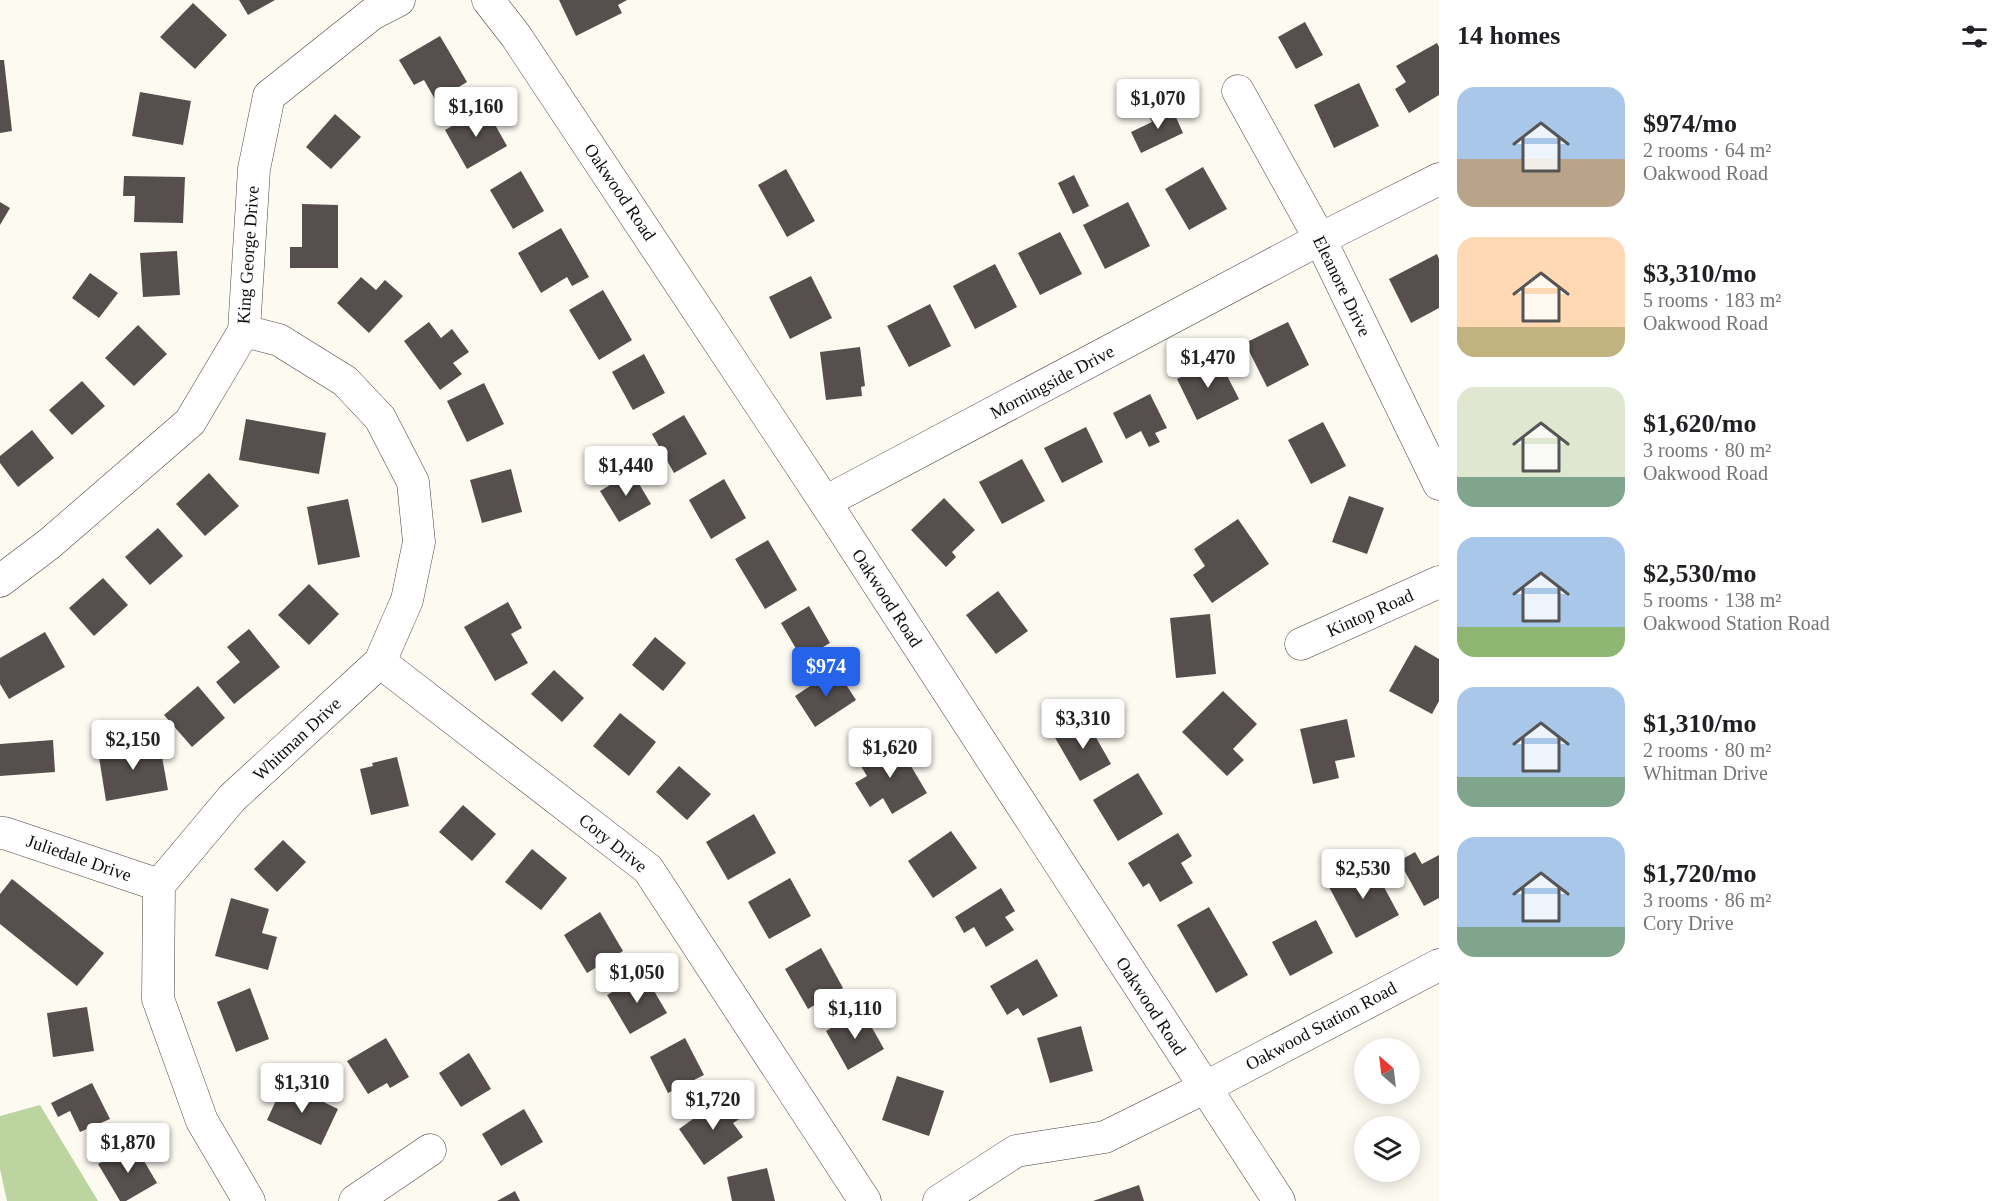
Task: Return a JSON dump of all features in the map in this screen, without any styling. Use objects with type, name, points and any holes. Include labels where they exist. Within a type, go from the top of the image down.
[{"type":"street","name":"King George Drive","points":[[0,581],[49,544],[190,422],[244,331],[254,169],[269,96],[372,14],[399,0]]},
{"type":"street","name":"Oakwood Road","points":[[488,0],[516,36],[825,502],[1279,1201]]},
{"type":"street","name":"Eleanore Drive","points":[[1238,91],[1320,239],[1439,484]]},
{"type":"street","name":"Morningside Drive","points":[[825,502],[1320,239],[1439,179]]},
{"type":"street","name":"Whitman Drive","points":[[159,885],[232,798],[380,662],[407,600],[419,542],[413,482],[380,418],[345,381],[279,340],[244,331]]},
{"type":"street","name":"Kintop Road","points":[[1301,644],[1439,582]]},
{"type":"street","name":"Cory Drive","points":[[380,662],[648,869],[865,1201]]},
{"type":"street","name":"Juliedale Drive","points":[[0,833],[4,832],[159,885]]},
{"type":"street","points":[[159,885],[158,999],[202,1122],[249,1201]]},
{"type":"street","name":"Oakwood Station Road","points":[[1204,1088],[1439,965]]},
{"type":"street","points":[[939,1201],[1016,1151],[1105,1137],[1204,1088]]},
{"type":"street","points":[[355,1201],[430,1150]]},
{"type":"green space","points":[[40,1105],[98,1201],[7,1201],[0,1169],[0,1116]]},
{"type":"building","points":[[239,0],[275,0],[248,15]]},
{"type":"building","points":[[559,0],[627,0],[618,5],[622,13],[576,36]]},
{"type":"building","points":[[193,3],[227,35],[195,69],[160,37]]},
{"type":"building","points":[[1305,22],[1323,55],[1296,69],[1278,37]]},
{"type":"building","points":[[440,36],[467,82],[436,101],[424,80],[414,85],[399,60]]},
{"type":"building","points":[[1437,43],[1439,47],[1439,95],[1409,113],[1395,89],[1406,82],[1396,66]]},
{"type":"building","points":[[0,60],[4,60],[12,131],[0,133]]},
{"type":"building","points":[[1359,83],[1379,126],[1334,148],[1314,105]]},
{"type":"building","points":[[140,92],[191,101],[183,145],[132,136]]},
{"type":"building","points":[[1171,106],[1183,133],[1141,153],[1131,132],[1152,122],[1149,116]]},
{"type":"building","points":[[485,107],[507,146],[467,169],[445,130]]},
{"type":"building","points":[[335,114],[361,137],[331,169],[306,147]]},
{"type":"building","points":[[1203,167],[1227,209],[1189,230],[1165,189]]},
{"type":"building","points":[[786,169],[815,221],[787,237],[758,185]]},
{"type":"building","points":[[521,171],[544,211],[513,229],[490,190]]},
{"type":"building","points":[[1074,175],[1089,206],[1073,214],[1058,183]]},
{"type":"building","points":[[124,176],[185,177],[183,223],[134,222],[135,196],[123,196]]},
{"type":"building","points":[[0,202],[10,208],[0,225]]},
{"type":"building","points":[[1128,202],[1150,246],[1105,269],[1083,225]]},
{"type":"building","points":[[302,204],[338,205],[338,268],[290,268],[290,247],[302,247]]},
{"type":"building","points":[[561,228],[589,277],[572,286],[567,277],[541,293],[518,253]]},
{"type":"building","points":[[1060,232],[1082,274],[1040,295],[1018,253]]},
{"type":"building","points":[[177,251],[180,295],[143,297],[140,253]]},
{"type":"building","points":[[1437,254],[1439,259],[1439,308],[1411,323],[1389,279]]},
{"type":"building","points":[[995,264],[1017,307],[975,329],[953,286]]},
{"type":"building","points":[[90,273],[118,293],[99,318],[72,298]]},
{"type":"building","points":[[811,276],[832,318],[790,339],[769,297]]},
{"type":"building","points":[[361,277],[376,290],[385,280],[403,296],[369,333],[337,303]]},
{"type":"building","points":[[603,290],[632,340],[599,360],[569,310]]},
{"type":"building","points":[[930,304],[951,346],[909,367],[887,326]]},
{"type":"building","points":[[429,322],[441,338],[452,329],[469,352],[453,363],[462,374],[440,390],[404,341]]},
{"type":"building","points":[[1288,322],[1309,365],[1267,387],[1245,343]]},
{"type":"building","points":[[138,325],[167,354],[134,386],[105,358]]},
{"type":"building","points":[[860,347],[865,386],[861,387],[862,396],[826,400],[820,352]]},
{"type":"building","points":[[644,354],[665,393],[633,410],[612,372]]},
{"type":"building","points":[[1218,358],[1239,399],[1197,420],[1177,379]]},
{"type":"building","points":[[82,381],[105,406],[72,435],[49,410]]},
{"type":"building","points":[[484,383],[504,424],[467,442],[447,401]]},
{"type":"building","points":[[1150,394],[1167,428],[1155,433],[1160,442],[1149,447],[1141,431],[1126,439],[1113,413]]},
{"type":"building","points":[[684,415],[707,454],[674,473],[652,434]]},
{"type":"building","points":[[246,419],[326,433],[319,474],[239,460]]},
{"type":"building","points":[[1323,422],[1346,466],[1311,484],[1288,440]]},
{"type":"building","points":[[1086,427],[1103,462],[1062,483],[1044,448]]},
{"type":"building","points":[[32,430],[54,458],[18,487],[0,463],[0,456]]},
{"type":"building","points":[[1022,459],[1045,501],[1002,524],[979,482]]},
{"type":"building","points":[[511,469],[522,512],[482,523],[470,480]]},
{"type":"building","points":[[632,472],[651,504],[619,522],[600,491]]},
{"type":"building","points":[[209,473],[239,506],[205,536],[176,504]]},
{"type":"building","points":[[724,479],[746,518],[711,539],[689,500]]},
{"type":"building","points":[[1349,496],[1384,508],[1367,554],[1332,542]]},
{"type":"building","points":[[944,498],[975,530],[952,552],[956,557],[946,567],[911,530]]},
{"type":"building","points":[[348,499],[360,557],[318,565],[307,507]]},
{"type":"building","points":[[1238,519],[1269,564],[1212,603],[1193,575],[1205,566],[1194,549]]},
{"type":"building","points":[[158,528],[183,556],[150,585],[125,557]]},
{"type":"building","points":[[768,540],[797,590],[765,609],[735,559]]},
{"type":"building","points":[[103,578],[128,605],[94,636],[69,608]]},
{"type":"building","points":[[309,584],[339,614],[309,645],[278,615]]},
{"type":"building","points":[[998,591],[1028,631],[996,654],[966,615]]},
{"type":"building","points":[[508,602],[522,628],[511,634],[528,663],[495,681],[464,627]]},
{"type":"building","points":[[809,606],[830,643],[802,659],[781,623]]},
{"type":"building","points":[[1210,614],[1216,674],[1176,678],[1170,618]]},
{"type":"building","points":[[249,629],[280,667],[234,704],[216,682],[240,662],[227,647]]},
{"type":"building","points":[[45,632],[65,667],[9,699],[0,684],[0,658]]},
{"type":"building","points":[[655,637],[686,663],[663,691],[632,665]]},
{"type":"building","points":[[1415,645],[1439,659],[1439,701],[1432,714],[1389,691]]},
{"type":"building","points":[[836,669],[856,700],[815,727],[795,696]]},
{"type":"building","points":[[554,670],[584,698],[562,722],[531,694]]},
{"type":"building","points":[[198,686],[225,718],[192,747],[164,715]]},
{"type":"building","points":[[1223,691],[1257,724],[1233,749],[1244,760],[1227,776],[1182,732]]},
{"type":"building","points":[[620,713],[656,742],[629,776],[593,746]]},
{"type":"building","points":[[1085,718],[1111,764],[1080,781],[1054,736]]},
{"type":"building","points":[[1347,719],[1355,757],[1335,761],[1339,778],[1313,784],[1300,729]]},
{"type":"building","points":[[53,740],[55,772],[0,776],[0,744]]},
{"type":"building","points":[[159,740],[168,790],[106,801],[98,751]]},
{"type":"building","points":[[896,741],[927,793],[892,814],[883,798],[870,807],[855,783],[867,776],[859,763]]},
{"type":"building","points":[[397,757],[409,806],[371,815],[360,769],[373,766],[372,763]]},
{"type":"building","points":[[679,766],[711,794],[687,820],[656,792]]},
{"type":"building","points":[[1138,773],[1163,814],[1118,841],[1093,800]]},
{"type":"building","points":[[463,805],[496,834],[472,861],[439,832]]},
{"type":"building","points":[[754,814],[776,853],[728,880],[706,842]]},
{"type":"building","points":[[951,831],[977,868],[933,898],[908,861]]},
{"type":"building","points":[[1178,833],[1192,856],[1181,863],[1193,883],[1160,902],[1149,883],[1143,887],[1128,863]]},
{"type":"building","points":[[283,840],[306,862],[277,892],[254,869]]},
{"type":"building","points":[[532,849],[567,878],[541,910],[505,882]]},
{"type":"building","points":[[1415,852],[1422,864],[1439,855],[1439,898],[1424,906],[1399,861]]},
{"type":"building","points":[[1370,861],[1399,915],[1356,938],[1328,885]]},
{"type":"building","points":[[790,878],[811,916],[769,939],[748,902]]},
{"type":"building","points":[[12,879],[104,953],[77,986],[0,924],[0,894]]},
{"type":"building","points":[[1001,888],[1015,911],[1005,917],[1014,930],[986,947],[974,927],[964,933],[955,917]]},
{"type":"building","points":[[231,898],[269,909],[262,933],[277,937],[268,970],[215,956]]},
{"type":"building","points":[[1209,907],[1248,975],[1216,993],[1177,925]]},
{"type":"building","points":[[600,912],[623,951],[587,973],[564,935]]},
{"type":"building","points":[[1316,920],[1333,953],[1290,976],[1272,942]]},
{"type":"building","points":[[821,948],[843,988],[808,1009],[785,969]]},
{"type":"building","points":[[1037,959],[1058,996],[1023,1016],[1018,1008],[1007,1015],[990,986]]},
{"type":"building","points":[[644,974],[667,1013],[630,1034],[607,995]]},
{"type":"building","points":[[250,988],[269,1039],[236,1052],[217,1002]]},
{"type":"building","points":[[87,1007],[94,1051],[53,1057],[47,1013]]},
{"type":"building","points":[[862,1010],[884,1049],[848,1070],[826,1031]]},
{"type":"building","points":[[1081,1026],[1093,1071],[1050,1083],[1037,1038]]},
{"type":"building","points":[[386,1038],[409,1077],[390,1088],[387,1083],[368,1094],[347,1061]]},
{"type":"building","points":[[685,1038],[704,1075],[668,1093],[650,1057]]},
{"type":"building","points":[[469,1053],[491,1089],[461,1107],[439,1073]]},
{"type":"building","points":[[897,1076],[944,1091],[929,1136],[882,1120]]},
{"type":"building","points":[[92,1083],[110,1119],[80,1132],[70,1111],[58,1117],[51,1103]]},
{"type":"building","points":[[284,1083],[338,1109],[321,1145],[267,1120]]},
{"type":"building","points":[[725,1096],[741,1118],[733,1123],[743,1137],[704,1165],[679,1129]]},
{"type":"building","points":[[524,1109],[543,1142],[501,1166],[482,1134]]},
{"type":"building","points":[[134,1144],[157,1183],[126,1201],[120,1201],[98,1164]]},
{"type":"building","points":[[767,1168],[775,1201],[732,1201],[727,1177]]},
{"type":"building","points":[[1139,1185],[1144,1201],[1093,1201]]},
{"type":"building","points":[[515,1191],[520,1201],[497,1201]]}]
